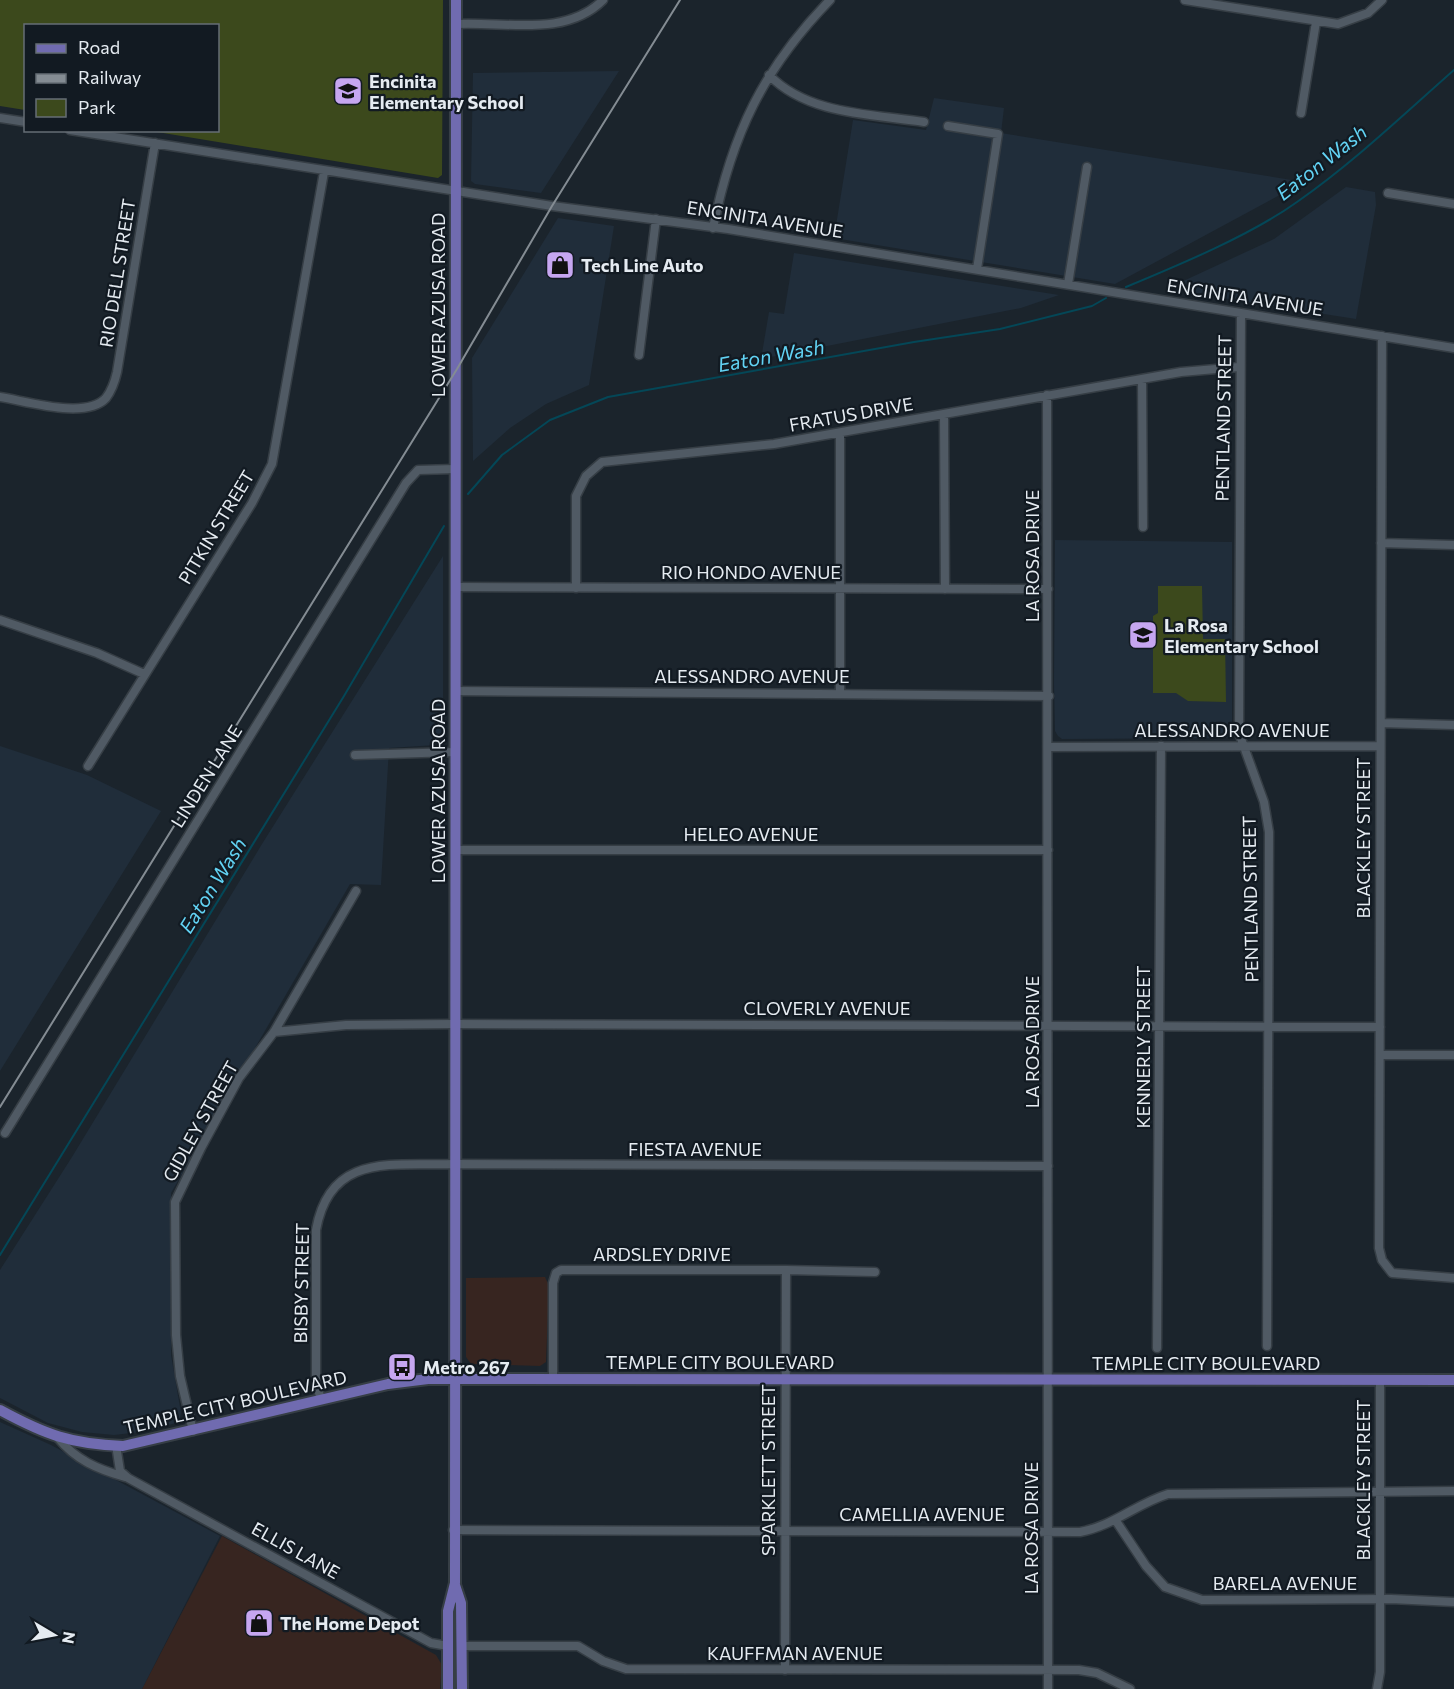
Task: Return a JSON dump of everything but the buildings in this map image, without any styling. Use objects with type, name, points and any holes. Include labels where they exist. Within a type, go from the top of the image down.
[{"type":"main road","name":"LOWER AZUSA ROAD","points":[[456,0],[453,1530],[455,1583],[461,1603],[462,1686]]},
{"type":"main road","name":"TEMPLE CITY BOULEVARD","points":[[0,1410],[58,1438],[116,1445],[154,1440],[398,1382],[454,1379],[1454,1380]]},
{"type":"main road","name":"LOWER AZUSA ROAD","points":[[448,1689],[448,1611],[455,1583]]},
{"type":"main road","points":[[461,1622],[448,1646],[462,1686]]},
{"type":"street","points":[[456,24],[557,24],[583,16],[603,0]]},
{"type":"street","points":[[713,228],[732,153],[755,99],[789,45],[830,0]]},
{"type":"street","points":[[1185,0],[1338,24],[1368,13],[1382,0]]},
{"type":"street","points":[[1301,113],[1316,22]]},
{"type":"street","points":[[770,75],[783,89],[810,103],[924,122]]},
{"type":"street","points":[[0,118],[24,122]]},
{"type":"street","points":[[948,126],[998,134],[977,269]]},
{"type":"street","name":"ENCINITA AVENUE","points":[[83,132],[324,172],[656,219],[977,269],[1454,348]]},
{"type":"street","name":"RIO DELL STREET","points":[[0,397],[76,409],[89,408],[100,403],[113,387],[155,143]]},
{"type":"street","points":[[1068,284],[1087,167]]},
{"type":"street","name":"PITKIN STREET","points":[[88,766],[252,503],[272,464],[324,172]]},
{"type":"street","points":[[1388,193],[1454,204]]},
{"type":"street","points":[[639,355],[656,219]]},
{"type":"street","name":"PENTLAND STREET","points":[[1240,313],[1239,733],[1242,747],[1264,802],[1269,832],[1267,1346]]},
{"type":"street","name":"BLACKLEY STREET","points":[[1382,336],[1380,746],[1382,1260],[1392,1273],[1454,1278]]},
{"type":"street","name":"FRATUS DRIVE","points":[[576,588],[576,496],[586,476],[602,462],[742,449],[1206,368],[1239,367]]},
{"type":"street","points":[[1142,379],[1143,526]]},
{"type":"street","name":"LA ROSA DRIVE","points":[[1047,395],[1048,1689]]},
{"type":"street","points":[[944,415],[945,589]]},
{"type":"street","points":[[840,433],[840,693]]},
{"type":"street","name":"LINDEN LANE","points":[[5,1133],[406,483],[418,471],[455,470]]},
{"type":"street","points":[[1381,543],[1454,545]]},
{"type":"street","name":"RIO HONDO AVENUE","points":[[455,587],[1048,590]]},
{"type":"street","points":[[0,620],[97,653],[144,674]]},
{"type":"street","name":"ALESSANDRO AVENUE","points":[[455,692],[1048,696]]},
{"type":"street","points":[[1381,723],[1454,724]]},
{"type":"street","name":"KENNERLY STREET","points":[[1157,1348],[1161,746]]},
{"type":"street","name":"ALESSANDRO AVENUE","points":[[1049,747],[1380,746]]},
{"type":"street","points":[[355,755],[455,752]]},
{"type":"street","name":"HELEO AVENUE","points":[[455,850],[1048,850]]},
{"type":"street","name":"GIDLEY STREET","points":[[193,1431],[180,1376],[176,1335],[175,1202],[239,1078],[274,1032],[357,891]]},
{"type":"street","name":"CLOVERLY AVENUE","points":[[274,1032],[346,1025],[454,1024],[1380,1027]]},
{"type":"street","points":[[1381,1055],[1454,1055]]},
{"type":"street","name":"FIESTA AVENUE","points":[[345,1176],[355,1170],[375,1166],[454,1164],[1048,1166]]},
{"type":"street","name":"BISBY STREET","points":[[321,1399],[316,1383],[316,1230],[318,1216],[328,1194],[345,1176]]},
{"type":"street","name":"ARDSLEY DRIVE","points":[[553,1378],[553,1283],[556,1273],[561,1270],[875,1272]]},
{"type":"street","name":"SPARKLETT STREET","points":[[785,1670],[786,1270]]},
{"type":"street","name":"BLACKLEY STREET","points":[[1377,1689],[1380,1672],[1380,1379]]},
{"type":"street","name":"ELLIS LANE","points":[[58,1438],[72,1455],[101,1470],[128,1478],[431,1643],[448,1646]]},
{"type":"street","points":[[116,1445],[120,1471],[128,1478]]},
{"type":"street","name":"CAMELLIA AVENUE","points":[[453,1530],[786,1529],[1080,1533],[1116,1521],[1148,1500],[1168,1494],[1454,1491]]},
{"type":"street","name":"BARELA AVENUE","points":[[1116,1521],[1165,1587],[1190,1597],[1219,1602],[1380,1599],[1454,1602]]},
{"type":"street","name":"KAUFFMAN AVENUE","points":[[461,1646],[578,1646],[603,1661],[626,1669],[1079,1670],[1097,1674],[1130,1689]]},
{"type":"shaded area","points":[[619,71],[541,193],[475,184],[471,181],[473,73]]},
{"type":"shaded area","points":[[934,98],[1004,108],[1001,133],[1304,182],[1115,284],[834,238],[853,120],[926,130]]},
{"type":"shaded area","points":[[1346,187],[1375,192],[1376,205],[1356,319],[1166,289],[1274,239]]},
{"type":"shaded area","points":[[558,218],[614,226],[589,385],[546,404],[510,428],[473,461],[472,358]]},
{"type":"shaded area","points":[[794,253],[1059,295],[1021,308],[761,359],[769,312],[784,314]]},
{"type":"shaded area","name":"La Rosa Elementary School","points":[[1055,540],[1232,542],[1232,731],[1227,738],[1062,739],[1058,736],[1055,731],[1054,683]]},
{"type":"shaded area","points":[[443,556],[443,738],[436,745],[389,748],[381,885],[350,884],[171,1193],[171,1355],[181,1413],[179,1422],[148,1431],[114,1435],[82,1432],[48,1423],[0,1398],[0,1270],[72,1157],[262,844]]},
{"type":"shaded area","points":[[0,746],[87,775],[161,811],[0,1071]]},
{"type":"shaded area","points":[[545,1277],[549,1286],[546,1362],[540,1366],[471,1364],[466,1357],[466,1278]]},
{"type":"shaded area","points":[[0,1422],[51,1445],[220,1536],[142,1689],[0,1689]]},
{"type":"shaded area","points":[[222,1536],[436,1655],[442,1665],[440,1689],[142,1689]]},
{"type":"green space","name":"Encinita Elementary School","points":[[0,0],[443,0],[442,175],[438,178],[157,132],[219,132],[219,24],[24,24],[24,110],[0,106]]},
{"type":"green space","points":[[1158,586],[1202,586],[1203,639],[1225,639],[1226,702],[1188,701],[1176,693],[1153,693],[1153,616],[1158,613]]},
{"type":"waterway","name":"Eaton Wash","points":[[1126,287],[1214,249],[1279,214],[1358,155],[1454,70]]},
{"type":"waterway","name":"Eaton Wash","points":[[468,494],[502,455],[550,420],[608,397],[914,342],[1000,329],[1092,306],[1106,298]]},
{"type":"waterway","name":"Eaton Wash","points":[[0,1255],[344,696],[444,526]]},
{"type":"railway","points":[[0,1107],[457,369],[552,206],[680,0]]},
{"type":"place","name":"Encinita Elementary School","points":[[348,91]]},
{"type":"place","name":"Tech Line Auto","points":[[560,265]]},
{"type":"place","name":"La Rosa Elementary School","points":[[1143,635]]},
{"type":"place","name":"Metro 267","points":[[402,1367]]},
{"type":"place","name":"The Home Depot","points":[[259,1623]]}]
